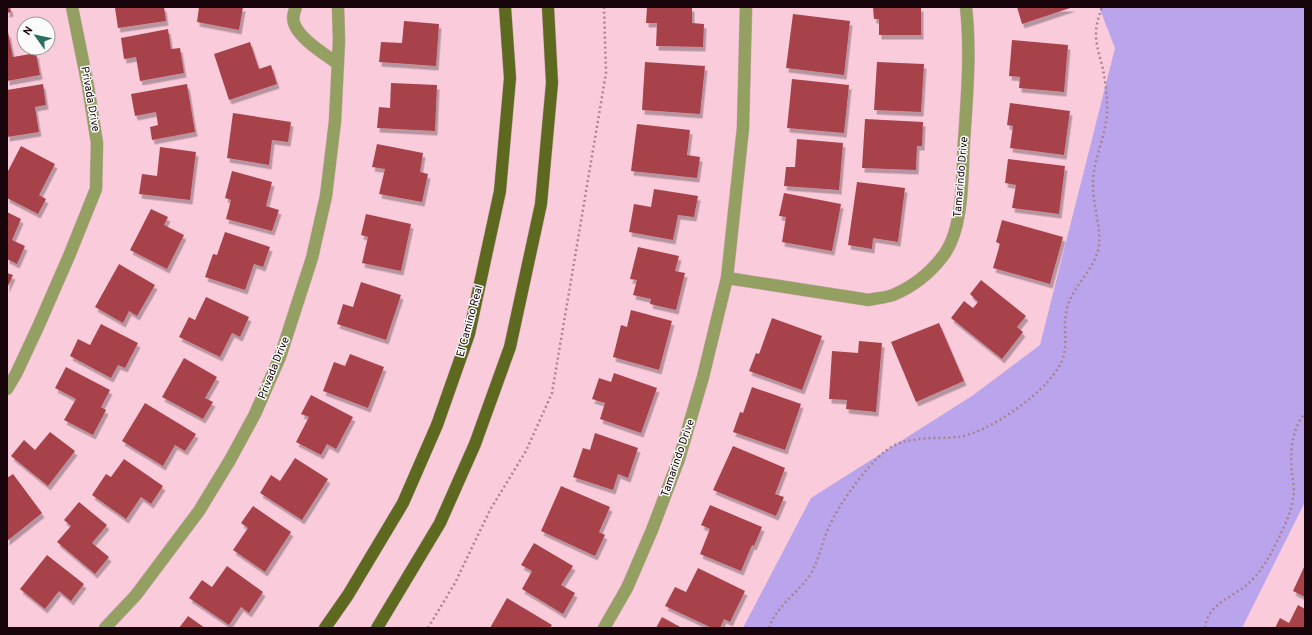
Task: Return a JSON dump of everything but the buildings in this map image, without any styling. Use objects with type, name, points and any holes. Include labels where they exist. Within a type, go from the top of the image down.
[{"type":"main road","name":"El Camino Real","points":[[325,628],[348,595],[403,503],[438,425],[469,334],[500,191],[510,78],[505,7]]},
{"type":"main road","points":[[376,628],[440,523],[475,444],[510,347],[542,204],[552,83],[548,7]]},
{"type":"street","name":"Privada Drive","points":[[7,389],[16,374],[38,327],[96,189],[97,143],[88,86],[72,7]]},
{"type":"street","points":[[296,7],[293,13],[293,21],[298,31],[309,42],[338,64]]},
{"type":"street","name":"Privada Drive","points":[[105,628],[136,594],[199,511],[230,460],[255,414],[280,357],[298,308],[312,258],[326,196],[335,121],[339,40],[338,7]]},
{"type":"street","name":"Tamarindo Drive","points":[[604,628],[627,588],[652,530],[679,459],[703,377],[727,278],[743,128],[746,7]]},
{"type":"street","name":"Tamarindo Drive","points":[[727,278],[869,300],[892,295],[911,286],[930,271],[944,256],[954,237],[960,204],[967,92],[968,22],[966,7]]},
{"type":"path","points":[[428,628],[455,583],[490,510],[526,451],[552,393],[606,73],[604,7]]},
{"type":"path","points":[[769,628],[775,614],[808,578],[814,568],[829,526],[839,508],[867,468],[881,454],[894,445],[911,440],[955,437],[968,435],[979,431],[997,421],[1032,397],[1047,384],[1064,358],[1066,350],[1065,322],[1069,300],[1091,265],[1099,247],[1099,236],[1092,186],[1108,107],[1096,33],[1102,7]]},
{"type":"path","points":[[1205,628],[1206,620],[1214,608],[1250,583],[1269,560],[1276,545],[1291,510],[1294,497],[1291,449],[1297,424],[1305,413]]},
{"type":"shaded area","points":[[1099,7],[1305,7],[1305,502],[1242,628],[743,628],[811,498],[972,396],[1040,345],[1115,48]]}]
